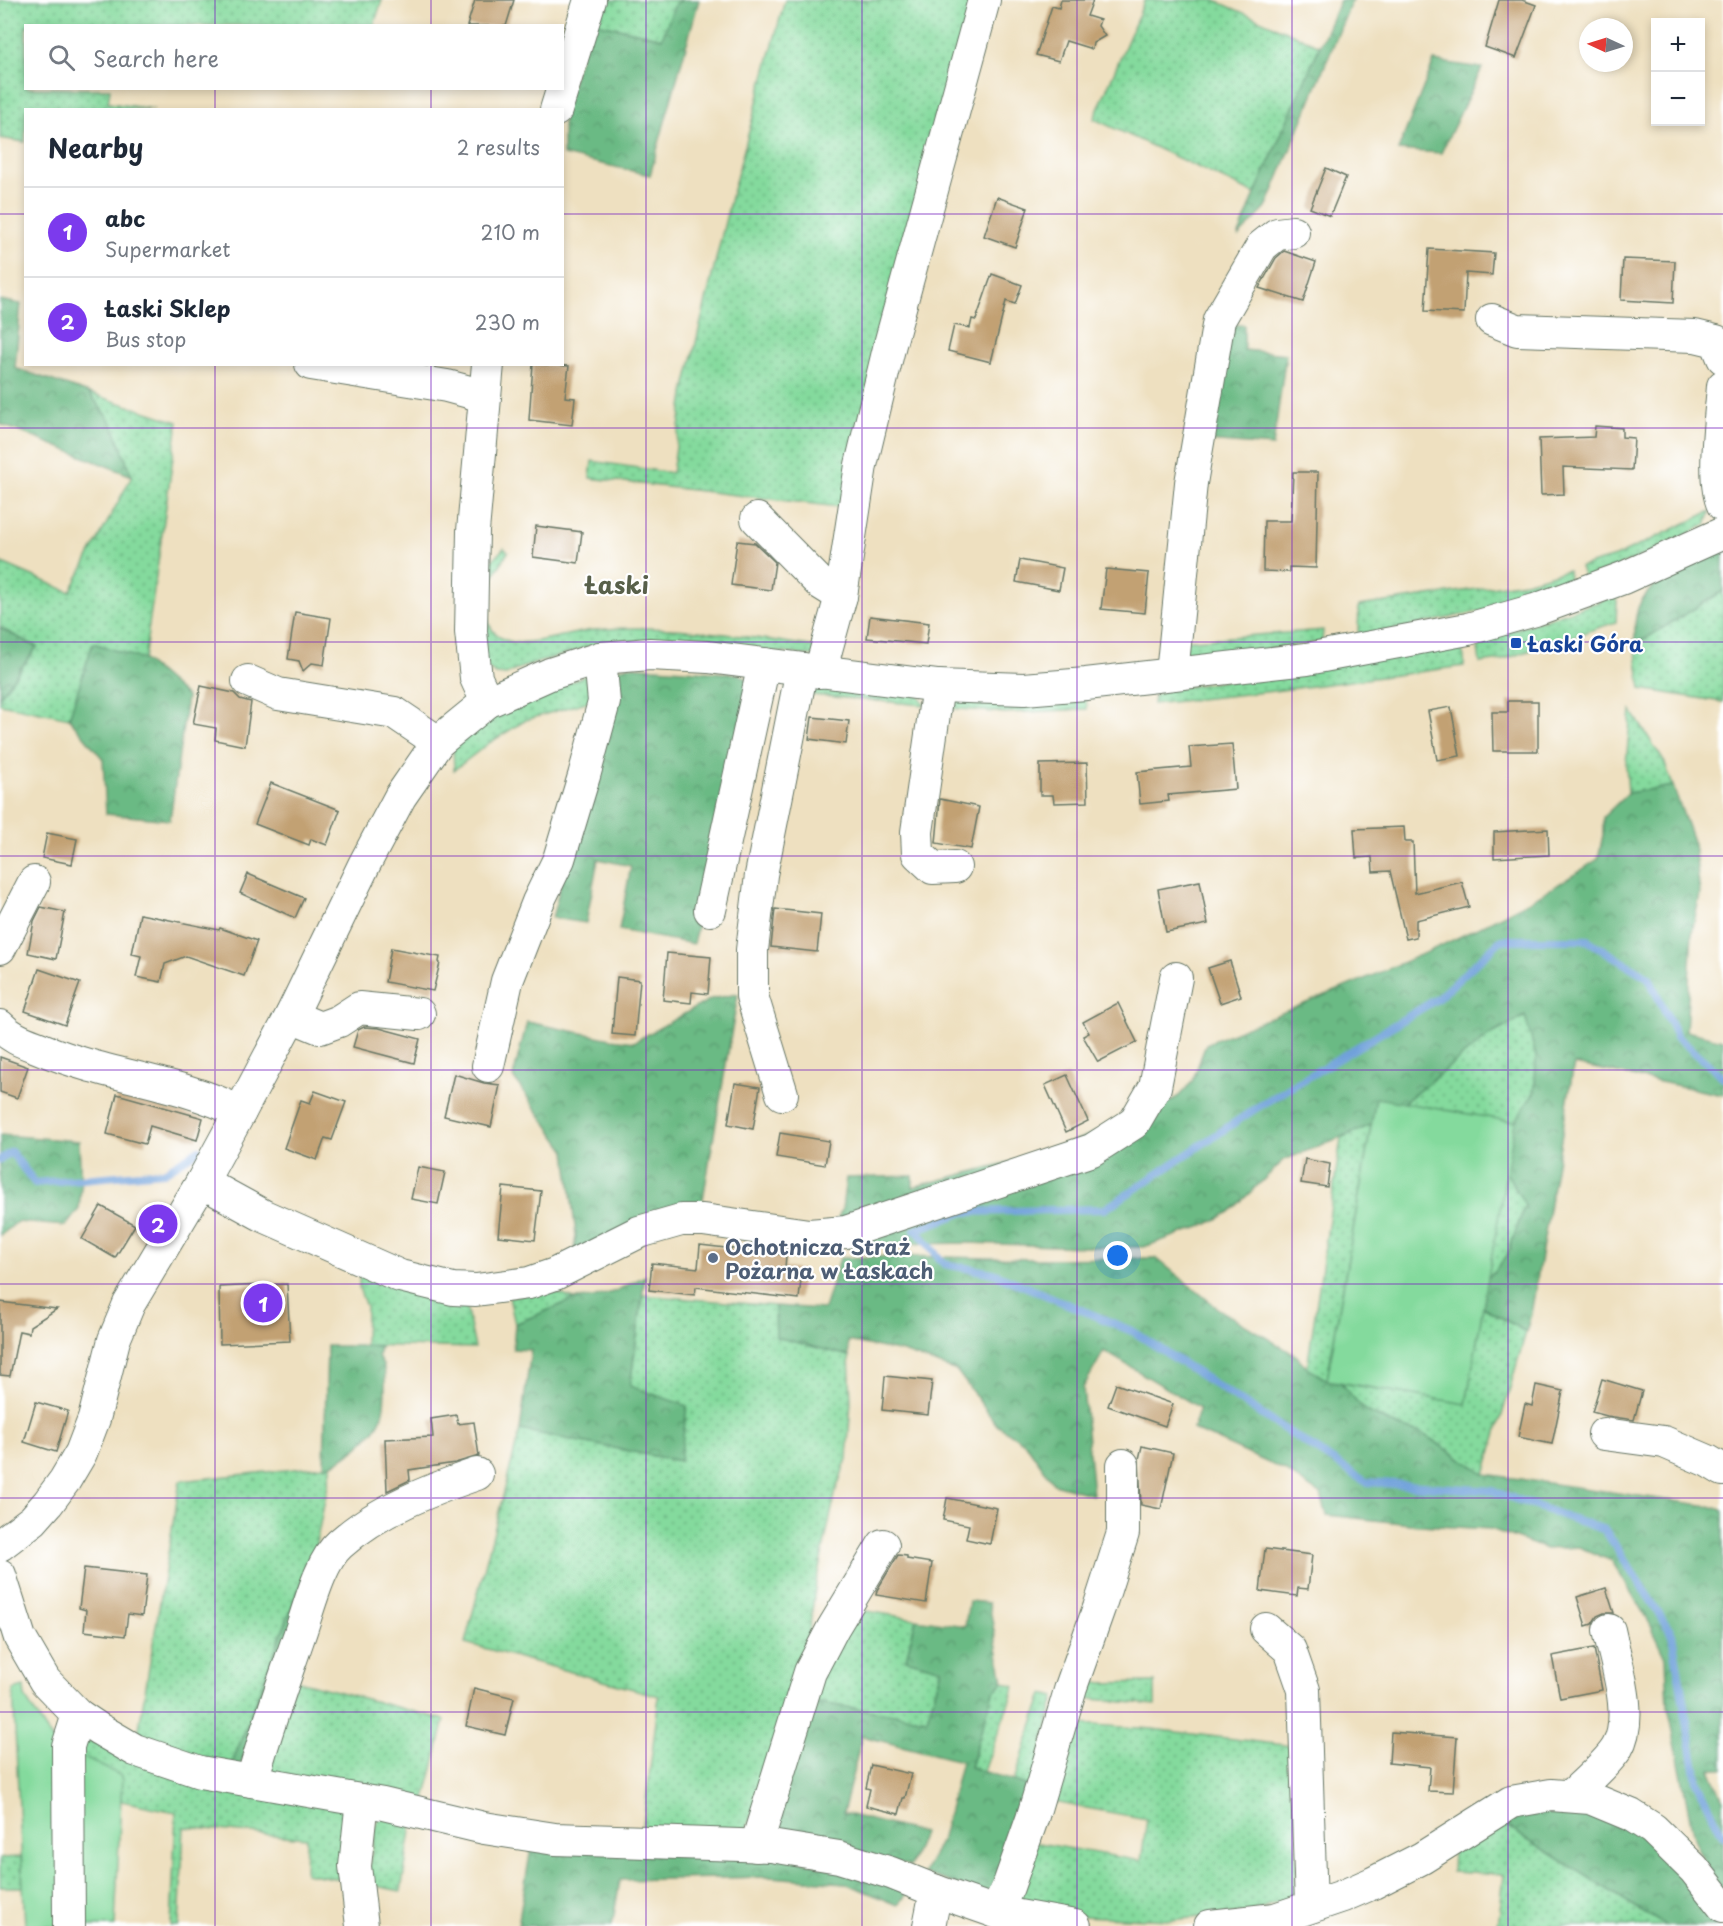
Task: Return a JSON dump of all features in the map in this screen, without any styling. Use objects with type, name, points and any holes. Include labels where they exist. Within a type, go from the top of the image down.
[{"type":"street","points":[[564,84],[590,0]]},
{"type":"street","points":[[782,1094],[752,996],[753,950],[761,875],[811,671],[841,596],[861,465],[890,344],[984,0]]},
{"type":"street","points":[[557,108],[562,90]]},
{"type":"street","points":[[1172,674],[1191,483],[1219,320],[1262,246],[1276,234],[1293,232]]},
{"type":"street","points":[[1492,320],[1517,330],[1695,336],[1716,341],[1723,357]]},
{"type":"street","points":[[323,366],[447,386],[484,396]]},
{"type":"street","points":[[487,702],[476,678],[471,632],[473,531],[488,366]]},
{"type":"street","points":[[1723,386],[1718,470],[1720,500],[1723,505]]},
{"type":"street","points":[[757,519],[820,584],[841,596]]},
{"type":"street","points":[[0,1545],[20,1531],[48,1503],[81,1453],[94,1419],[114,1340],[129,1304],[202,1182],[240,1112],[291,1016],[364,865],[400,797],[438,742],[487,702],[550,674],[600,658],[650,654],[708,657],[938,686],[1024,689],[1307,659],[1468,629],[1535,609],[1623,578],[1723,533]]},
{"type":"street","points":[[488,1066],[507,981],[538,902],[559,859],[584,777],[604,702],[600,658]]},
{"type":"street","points":[[710,910],[764,664]]},
{"type":"street","points":[[248,681],[278,694],[395,713],[438,742]]},
{"type":"street","points":[[938,686],[916,832],[918,854],[933,868],[955,867]]},
{"type":"street","points":[[0,948],[34,882]]},
{"type":"street","points":[[202,1182],[264,1216],[400,1276],[453,1289],[495,1288],[538,1280],[555,1274],[639,1232],[681,1220],[703,1220],[809,1235],[846,1232],[1092,1150],[1134,1123],[1155,1087],[1176,978]]},
{"type":"street","points":[[291,1016],[320,1028],[339,1021],[359,1008],[419,1014]]},
{"type":"street","points":[[0,1026],[10,1036],[63,1058],[213,1099],[240,1112]]},
{"type":"street","points":[[1604,1434],[1664,1442],[1723,1470]]},
{"type":"street","points":[[996,1912],[1008,1887],[1032,1819],[1071,1686],[1123,1533],[1123,1465]]},
{"type":"street","points":[[252,1781],[321,1572],[338,1545],[372,1520],[438,1487],[477,1474]]},
{"type":"street","points":[[756,1846],[810,1672],[833,1628],[883,1545]]},
{"type":"street","points":[[0,1575],[20,1638],[33,1663],[45,1681],[78,1715],[135,1750],[200,1772],[362,1800],[484,1828],[555,1839],[771,1846],[839,1857],[891,1873],[996,1912],[1075,1926]]},
{"type":"street","points":[[1266,1629],[1290,1650],[1304,1690],[1311,1906]]},
{"type":"street","points":[[1572,1795],[1617,1748],[1626,1721],[1609,1630]]},
{"type":"street","points":[[69,1926],[68,1746],[78,1715]]},
{"type":"street","points":[[1210,1926],[1276,1923],[1311,1906],[1373,1883],[1422,1858],[1511,1802],[1551,1794],[1572,1795],[1608,1804],[1653,1828],[1694,1869],[1723,1906]]},
{"type":"street","points":[[362,1800],[355,1866],[362,1926]]},
{"type":"street","points":[[929,1926],[936,1891]]},
{"type":"green space","points":[[0,0],[382,0],[374,24],[24,24],[24,90],[110,90],[108,103],[146,108],[24,108],[24,142],[0,138]]},
{"type":"green space","points":[[599,0],[682,0],[675,4],[663,38],[592,22]]},
{"type":"green space","points":[[682,0],[699,0],[650,175],[564,155],[564,108],[592,22],[662,38],[675,4]]},
{"type":"green space","points":[[785,0],[976,0],[847,508],[590,478],[592,461],[672,473],[685,388],[731,197]]},
{"type":"green space","points":[[1145,0],[1214,0],[1320,46],[1255,194],[1094,119]]},
{"type":"green space","points":[[1340,0],[1352,0],[1266,208],[1238,237],[1255,194]]},
{"type":"green space","points":[[1434,61],[1482,68],[1441,153],[1398,150]]},
{"type":"green space","points":[[0,300],[21,304],[15,368],[89,393],[112,423],[132,476],[0,424]]},
{"type":"green space","points":[[1226,325],[1244,325],[1244,350],[1286,354],[1273,446],[1207,441]]},
{"type":"green space","points":[[89,393],[178,422],[144,660],[93,643],[69,718],[0,704],[0,696],[37,647],[0,628],[0,562],[70,592],[132,476],[112,423]]},
{"type":"green space","points":[[1711,511],[1706,525],[1631,561],[1584,578],[1580,567],[1615,557]]},
{"type":"green space","points":[[504,548],[508,552],[492,578],[483,584],[485,609],[490,626],[501,638],[509,641],[539,641],[594,630],[650,628],[706,632],[817,647],[813,655],[804,655],[717,645],[644,641],[588,647],[520,668],[506,675],[496,674],[488,669],[482,660],[479,648],[478,585],[480,573]]},
{"type":"green space","points":[[1723,551],[1723,591],[1635,645],[1637,612],[1642,600],[1650,590],[1672,574]]},
{"type":"green space","points":[[1568,570],[1569,580],[1566,586],[1495,608],[1364,636],[1358,632],[1359,606],[1525,582]]},
{"type":"green space","points":[[1723,591],[1723,702],[1641,689],[1635,645]]},
{"type":"green space","points":[[1613,597],[1617,600],[1616,622],[1502,660],[1480,663],[1478,647],[1483,640]]},
{"type":"green space","points":[[0,628],[37,647],[0,696]]},
{"type":"green space","points":[[1323,630],[1322,642],[1184,660],[1180,641]]},
{"type":"green space","points":[[93,643],[144,660],[187,697],[170,820],[106,814],[103,759],[69,718]]},
{"type":"green space","points":[[1456,646],[1463,654],[1464,666],[1153,704],[1154,696],[1166,690]]},
{"type":"green space","points":[[628,666],[739,674],[746,678],[748,705],[693,944],[619,930],[631,866],[598,859],[586,923],[552,918],[615,678],[619,669]]},
{"type":"green space","points":[[587,675],[593,700],[526,720],[489,743],[454,770],[453,747],[486,719]]},
{"type":"green space","points":[[803,681],[919,695],[925,705],[801,694]]},
{"type":"green space","points":[[941,697],[1086,698],[1087,709],[1005,713],[939,707]]},
{"type":"green space","points":[[1631,710],[1665,763],[1673,786],[1628,793],[1626,764]]},
{"type":"green space","points":[[1673,786],[1694,844],[1700,894],[1692,932],[1686,1031],[1723,1040],[1723,1095],[1574,1064],[1526,1332],[1483,1307],[1487,1279],[1507,1256],[1525,1205],[1506,1172],[1515,1122],[1535,1091],[1536,1056],[1525,1016],[1488,1036],[1403,1103],[1376,1098],[1371,1125],[1284,1160],[1230,1212],[1208,1224],[1144,1247],[969,1243],[848,1245],[837,1220],[842,1209],[846,1178],[913,1176],[913,1187],[1041,1154],[1159,1108],[1179,1096],[1192,1082],[1206,1044],[1407,961],[1505,914],[1598,859],[1603,835],[1603,817],[1628,793]]},
{"type":"green space","points":[[738,994],[702,1205],[573,1256],[576,1236],[566,1151],[513,1077],[527,1022],[634,1042],[711,999]]},
{"type":"green space","points":[[1526,1016],[1536,1056],[1535,1091],[1515,1122],[1403,1103],[1488,1036]]},
{"type":"green space","points":[[1376,1098],[1515,1122],[1466,1404],[1327,1380]]},
{"type":"green space","points":[[1371,1125],[1327,1380],[1307,1368],[1341,1138]]},
{"type":"green space","points":[[0,1135],[79,1141],[81,1187],[79,1209],[66,1226],[17,1222],[0,1236]]},
{"type":"green space","points":[[1506,1172],[1525,1205],[1507,1256],[1487,1279]]},
{"type":"green space","points":[[898,1256],[1038,1259],[1156,1258],[1220,1310],[1297,1356],[1307,1368],[1327,1380],[1341,1383],[1364,1410],[1399,1427],[1423,1434],[1485,1474],[1709,1506],[1723,1510],[1723,1769],[1710,1769],[1723,1801],[1723,1894],[1694,1839],[1668,1706],[1666,1658],[1649,1622],[1612,1561],[1579,1547],[1546,1549],[1491,1529],[1420,1525],[1327,1515],[1321,1495],[1284,1470],[1193,1429],[1200,1408],[1104,1351],[1083,1388],[1093,1495],[1054,1484],[1026,1444],[997,1425],[957,1371],[903,1352],[848,1341],[849,1356],[776,1337],[775,1306],[824,1309],[840,1258]]},
{"type":"green space","points":[[360,1264],[464,1296],[475,1348],[365,1345],[366,1307],[359,1288]]},
{"type":"green space","points":[[645,1276],[630,1386],[687,1406],[680,1461],[520,1430],[531,1350],[513,1349],[515,1324],[575,1299],[593,1298],[616,1291]]},
{"type":"green space","points":[[547,1290],[575,1299],[515,1324],[509,1297]]},
{"type":"green space","points":[[643,1295],[775,1306],[776,1337],[849,1356],[851,1401],[847,1459],[836,1490],[816,1583],[806,1652],[745,1834],[642,1834],[659,1696],[465,1643],[520,1430],[680,1461],[630,1386]]},
{"type":"green space","points":[[1483,1307],[1526,1332],[1485,1474],[1423,1434],[1399,1427],[1364,1410],[1341,1383],[1466,1404]]},
{"type":"green space","points":[[327,1346],[380,1346],[378,1357],[384,1367],[385,1393],[382,1416],[374,1430],[349,1454],[324,1466]]},
{"type":"green space","points":[[332,1465],[316,1544],[230,1769],[137,1740],[180,1481]]},
{"type":"green space","points":[[316,1544],[324,1550],[241,1765],[230,1769]]},
{"type":"green space","points":[[969,1601],[989,1603],[1003,1682],[993,1692],[970,1767],[1032,1787],[989,1896],[924,1873],[942,1838],[961,1761],[862,1736],[843,1813],[923,1833],[910,1866],[774,1835],[806,1701],[927,1719],[942,1669],[906,1659],[916,1619],[965,1626]]},
{"type":"green space","points":[[854,1609],[916,1619],[906,1659],[942,1669],[927,1719],[806,1701]]},
{"type":"green space","points":[[295,1680],[445,1720],[425,1800],[264,1774]]},
{"type":"green space","points":[[1077,1680],[1093,1683],[1155,1682],[1155,1705],[1072,1697]]},
{"type":"green space","points":[[1003,1682],[1015,1686],[984,1771],[970,1767],[993,1692]]},
{"type":"green space","points":[[24,1687],[25,1697],[55,1744],[122,1776],[115,1926],[25,1926],[13,1690]]},
{"type":"green space","points":[[1043,1694],[1055,1697],[1032,1787],[1014,1781]]},
{"type":"green space","points":[[1064,1723],[1152,1729],[1300,1747],[1295,1891],[1290,1898],[1247,1913],[1170,1920],[1059,1915],[1011,1900],[1028,1841],[1141,1861],[1147,1819],[1042,1800]]},
{"type":"green space","points":[[82,1739],[351,1811],[346,1880],[305,1873],[306,1838],[184,1827],[179,1926],[171,1926],[176,1812],[121,1801],[121,1776],[73,1753]]},
{"type":"green space","points":[[1551,1801],[1623,1820],[1689,1877],[1718,1926],[1666,1926],[1494,1818]]},
{"type":"green space","points":[[380,1816],[413,1819],[401,1891],[366,1884]]},
{"type":"green space","points":[[1494,1818],[1666,1926],[1498,1926],[1504,1875],[1452,1872],[1453,1846]]},
{"type":"green space","points":[[531,1848],[781,1855],[910,1890],[898,1905],[845,1883],[771,1877],[620,1880],[612,1926],[518,1926]]},
{"type":"green space","points":[[21,1857],[23,1887],[0,1887],[0,1858]]},
{"type":"building","points":[[475,0],[514,0],[507,24],[468,24]]},
{"type":"building","points":[[1061,0],[1093,0],[1087,16],[1100,20],[1098,26],[1105,36],[1093,43],[1092,49],[1066,41],[1059,61],[1036,55],[1052,6],[1059,8]]},
{"type":"building","points":[[1499,0],[1522,0],[1536,5],[1516,58],[1485,47]]},
{"type":"building","points":[[1326,168],[1346,177],[1330,216],[1310,208]]},
{"type":"building","points":[[997,197],[1028,208],[1015,247],[984,236]]},
{"type":"building","points":[[1429,249],[1494,253],[1492,275],[1466,273],[1464,313],[1425,311]]},
{"type":"building","points":[[1284,251],[1316,262],[1303,302],[1259,288],[1276,258]]},
{"type":"building","points":[[1623,259],[1675,261],[1673,303],[1621,300]]},
{"type":"building","points":[[992,274],[1022,285],[1015,304],[1006,301],[991,362],[948,351],[954,325],[970,328],[972,319],[976,320]]},
{"type":"building","points":[[533,366],[569,366],[565,397],[575,398],[572,425],[529,420]]},
{"type":"building","points":[[1595,426],[1622,428],[1622,437],[1634,438],[1632,470],[1563,467],[1564,494],[1541,495],[1539,439],[1594,437]]},
{"type":"building","points":[[1293,472],[1318,472],[1316,568],[1289,567],[1289,572],[1263,571],[1264,521],[1291,521]]},
{"type":"building","points":[[536,526],[582,532],[578,563],[533,557]]},
{"type":"building","points":[[737,541],[755,543],[775,562],[771,590],[731,585]]},
{"type":"building","points":[[1020,560],[1063,568],[1059,590],[1016,582]]},
{"type":"building","points":[[1106,569],[1149,573],[1145,613],[1101,609]]},
{"type":"building","points":[[295,612],[331,618],[324,665],[312,663],[303,671],[299,661],[288,659]]},
{"type":"building","points":[[870,616],[929,623],[926,644],[867,638]]},
{"type":"building","points":[[201,686],[234,693],[240,699],[251,702],[245,746],[215,740],[216,728],[193,724]]},
{"type":"building","points":[[1508,701],[1538,701],[1538,751],[1493,751],[1492,712],[1508,712]]},
{"type":"building","points":[[1451,707],[1460,756],[1437,760],[1428,711]]},
{"type":"building","points":[[812,717],[849,721],[846,744],[809,739]]},
{"type":"building","points":[[1232,744],[1236,789],[1168,795],[1169,801],[1140,804],[1137,772],[1191,767],[1189,747]]},
{"type":"building","points":[[1087,763],[1088,802],[1054,803],[1053,795],[1040,795],[1040,764]]},
{"type":"building","points":[[271,783],[340,810],[327,845],[311,839],[309,845],[255,824]]},
{"type":"building","points":[[940,799],[979,807],[971,849],[936,843]]},
{"type":"building","points":[[1404,827],[1405,842],[1413,842],[1415,893],[1462,882],[1469,907],[1416,920],[1416,937],[1406,939],[1390,871],[1373,872],[1372,857],[1356,858],[1354,829]]},
{"type":"building","points":[[1548,829],[1549,855],[1494,858],[1494,832]]},
{"type":"building","points":[[47,833],[77,839],[72,864],[42,858]]},
{"type":"building","points":[[248,874],[304,898],[295,918],[240,893]]},
{"type":"building","points":[[1200,881],[1208,924],[1166,932],[1158,889]]},
{"type":"building","points":[[41,907],[65,912],[56,959],[28,953],[34,921]]},
{"type":"building","points":[[775,909],[821,914],[817,952],[771,947]]},
{"type":"building","points":[[140,914],[219,930],[220,928],[257,941],[244,976],[186,956],[165,964],[161,982],[136,977],[141,956],[132,954]]},
{"type":"building","points":[[391,948],[440,957],[433,991],[385,982]]},
{"type":"building","points":[[667,953],[711,957],[708,994],[692,992],[691,1003],[663,1000]]},
{"type":"building","points":[[1230,961],[1241,996],[1220,1003],[1208,968]]},
{"type":"building","points":[[39,969],[80,983],[65,1025],[25,1011]]},
{"type":"building","points":[[617,977],[640,980],[635,1036],[612,1034]]},
{"type":"building","points":[[1118,1003],[1137,1042],[1098,1062],[1083,1036],[1089,1033],[1083,1022]]},
{"type":"building","points":[[364,1027],[379,1028],[420,1039],[414,1063],[353,1047],[358,1030]]},
{"type":"building","points":[[0,1057],[28,1067],[17,1098],[0,1092]]},
{"type":"building","points":[[454,1074],[500,1085],[491,1127],[444,1116]]},
{"type":"building","points":[[1067,1075],[1088,1121],[1066,1132],[1045,1085]]},
{"type":"building","points":[[735,1083],[760,1087],[753,1129],[728,1124]]},
{"type":"building","points":[[315,1091],[346,1102],[332,1140],[325,1138],[317,1160],[284,1148],[301,1100],[310,1103]]},
{"type":"building","points":[[117,1094],[203,1118],[197,1140],[150,1126],[145,1144],[107,1134]]},
{"type":"building","points":[[780,1133],[829,1141],[825,1165],[776,1157]]},
{"type":"building","points":[[1305,1159],[1330,1164],[1327,1187],[1301,1183]]},
{"type":"building","points":[[418,1167],[445,1172],[438,1204],[411,1199]]},
{"type":"building","points":[[503,1187],[541,1191],[535,1240],[498,1236]]},
{"type":"building","points":[[101,1206],[135,1225],[115,1258],[82,1239]]},
{"type":"building","points":[[700,1245],[786,1255],[785,1268],[802,1270],[799,1299],[696,1287],[695,1295],[649,1290],[652,1263],[698,1268]]},
{"type":"building","points":[[287,1284],[290,1341],[220,1344],[219,1287]]},
{"type":"building","points":[[0,1302],[57,1309],[30,1326],[29,1333],[19,1331],[10,1376],[0,1375]]},
{"type":"building","points":[[885,1376],[932,1381],[928,1415],[882,1410]]},
{"type":"building","points":[[1602,1379],[1642,1391],[1634,1420],[1592,1412]]},
{"type":"building","points":[[1116,1384],[1173,1404],[1165,1426],[1108,1406]]},
{"type":"building","points":[[1536,1385],[1563,1391],[1552,1444],[1518,1437],[1525,1404],[1532,1406]]},
{"type":"building","points":[[36,1402],[68,1411],[56,1452],[24,1442]]},
{"type":"building","points":[[456,1415],[458,1424],[474,1422],[479,1456],[455,1463],[409,1470],[410,1480],[387,1491],[385,1439],[433,1437],[431,1419]]},
{"type":"building","points":[[1142,1446],[1173,1453],[1161,1509],[1141,1505],[1139,1459]]},
{"type":"building","points":[[947,1498],[997,1508],[990,1544],[966,1539],[969,1525],[943,1520]]},
{"type":"building","points":[[1265,1549],[1312,1555],[1308,1589],[1298,1588],[1297,1596],[1260,1591]]},
{"type":"building","points":[[898,1555],[907,1556],[907,1559],[932,1563],[926,1603],[876,1595]]},
{"type":"building","points":[[84,1568],[147,1575],[142,1616],[128,1614],[125,1636],[84,1631],[86,1610],[79,1608]]},
{"type":"building","points":[[1606,1588],[1614,1613],[1597,1616],[1592,1624],[1586,1626],[1577,1597]]},
{"type":"building","points":[[1594,1648],[1602,1690],[1560,1698],[1552,1656]]},
{"type":"building","points":[[474,1688],[514,1698],[505,1735],[466,1726]]},
{"type":"building","points":[[1391,1732],[1457,1737],[1453,1792],[1428,1791],[1430,1767],[1389,1763]]},
{"type":"building","points":[[871,1765],[911,1774],[899,1814],[866,1806],[870,1789],[866,1788]]},
{"type":"waterway","points":[[915,1230],[964,1212],[1105,1209],[1258,1107],[1437,999],[1501,940],[1587,940],[1649,978],[1677,1037],[1723,1077]]},
{"type":"waterway","points":[[0,1160],[11,1152],[35,1183],[164,1172],[199,1150]]},
{"type":"waterway","points":[[917,1230],[944,1264],[993,1273],[1134,1332],[1366,1482],[1492,1491],[1605,1530],[1672,1634],[1697,1781],[1723,1836]]},
{"type":"place","name":"Łaski Góra","points":[[1516,643]]},
{"type":"place","name":"Łaski Sklep","points":[[158,1224]]},
{"type":"place","name":"Ochotnicza Straż Pożarna w Łaskach","points":[[713,1258]]},
{"type":"place","name":"abc","points":[[263,1303]]},
{"type":"district","name":"Łaski","points":[[617,584]]}]
